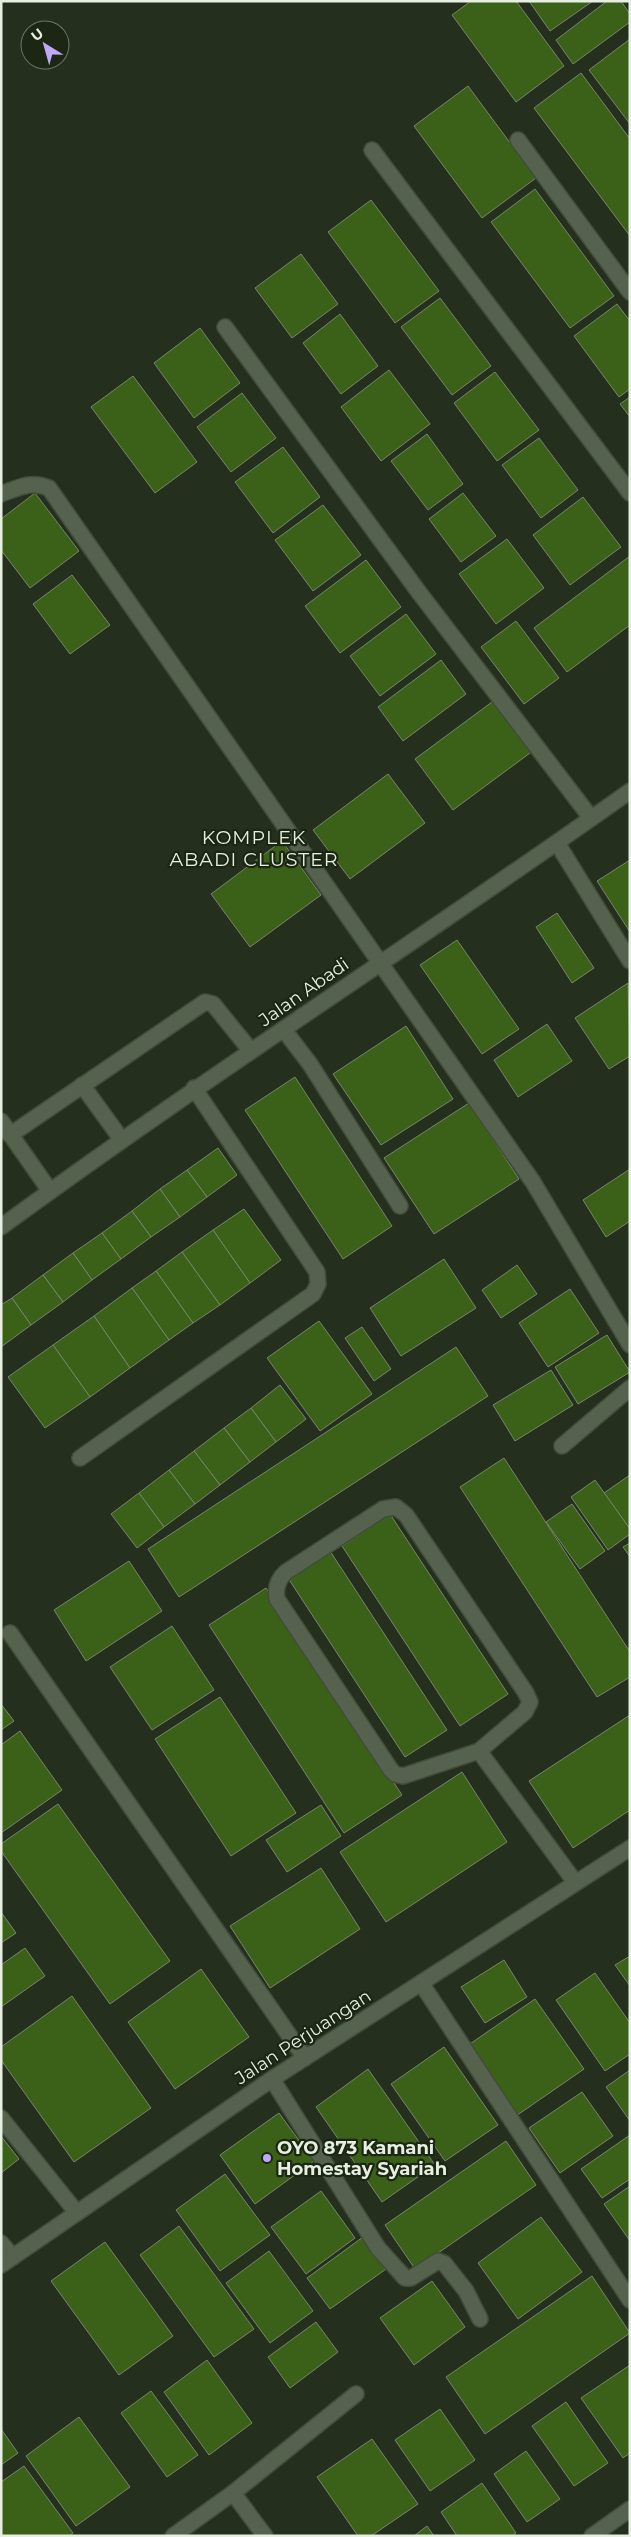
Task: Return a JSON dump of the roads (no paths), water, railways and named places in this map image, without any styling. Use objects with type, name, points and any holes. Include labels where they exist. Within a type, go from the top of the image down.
[{"type":"street","points":[[518,140],[630,292]]},
{"type":"street","points":[[372,150],[630,493]]},
{"type":"street","points":[[224,327],[418,591],[591,818]]},
{"type":"street","points":[[1,494],[28,484],[39,484],[48,488],[533,1182],[630,1345]]},
{"type":"street","name":"Jalan Abadi","points":[[1,1227],[194,1088],[284,1030],[630,791]]},
{"type":"street","points":[[557,843],[630,961]]},
{"type":"street","points":[[10,1134],[206,1002],[213,1004],[251,1051]]},
{"type":"street","points":[[284,1030],[310,1064],[400,1206]]},
{"type":"street","points":[[82,1085],[122,1140]]},
{"type":"street","points":[[80,1458],[313,1294],[318,1284],[317,1272],[194,1088]]},
{"type":"street","points":[[1,1121],[50,1191]]},
{"type":"street","points":[[562,1446],[630,1388]]},
{"type":"street","points":[[396,1507],[401,1509],[529,1697],[529,1707],[525,1712],[479,1751],[403,1776],[395,1774],[277,1599],[276,1592],[280,1577],[383,1509],[396,1507]]},
{"type":"street","points":[[10,1633],[305,2058]]},
{"type":"street","points":[[479,1751],[576,1882]]},
{"type":"street","name":"Jalan Perjuangan","points":[[7,2261],[272,2079],[630,1848]]},
{"type":"street","points":[[421,1983],[630,2300]]},
{"type":"street","points":[[272,2079],[378,2248],[388,2260],[405,2278],[411,2278],[438,2262],[444,2263],[466,2291],[480,2319]]},
{"type":"street","points":[[1,2118],[78,2213]]},
{"type":"street","points":[[1,2243],[7,2261]]},
{"type":"street","points":[[173,2536],[233,2493],[356,2394]]},
{"type":"street","points":[[233,2493],[265,2536]]},
{"type":"street","points":[[592,2536],[630,2509]]},
{"type":"place","name":"OYO 873 Kamani Homestay Syariah","points":[[267,2158]]},
{"type":"district","name":"KOMPLEK ABADI CLUSTER","points":[[254,848]]}]
